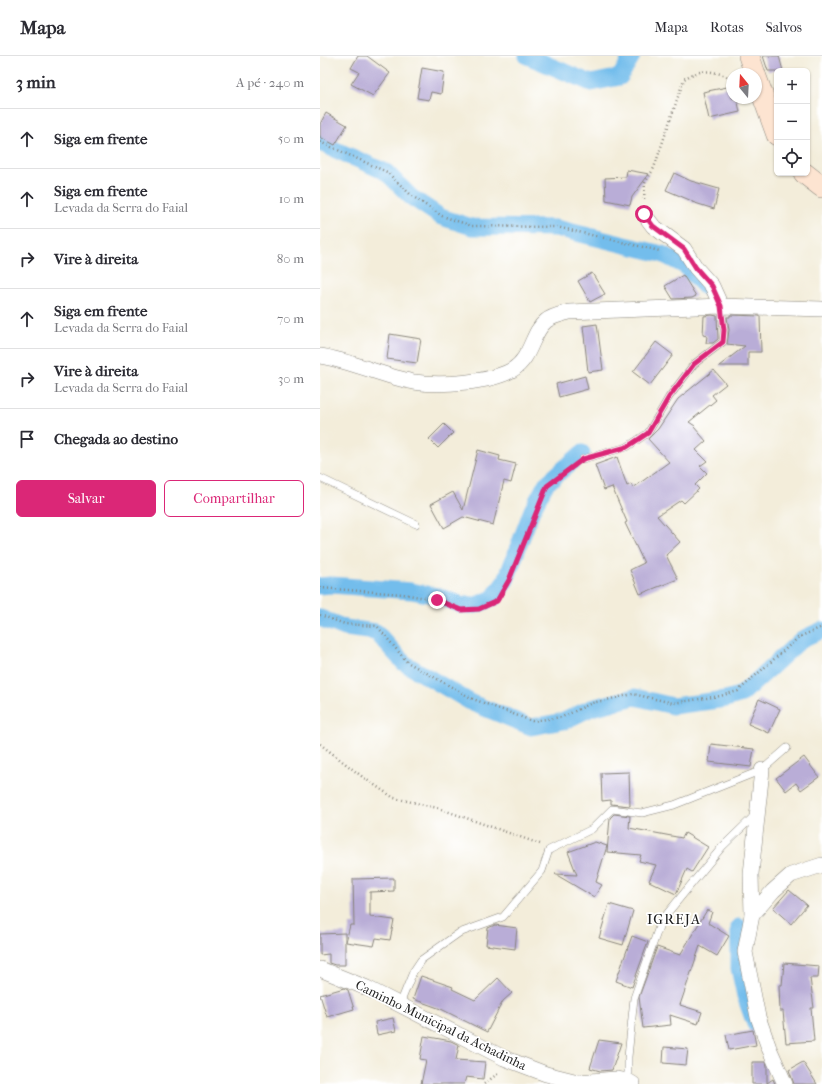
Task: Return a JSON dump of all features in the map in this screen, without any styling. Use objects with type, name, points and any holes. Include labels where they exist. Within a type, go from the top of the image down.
[{"type":"main road","points":[[749,56],[753,68]]},
{"type":"main road","points":[[762,92],[774,126]]},
{"type":"main road","points":[[808,176],[822,187]]},
{"type":"street","points":[[644,214],[653,226],[684,249],[696,268],[712,286],[721,306]]},
{"type":"street","points":[[322,359],[414,382],[480,381],[512,370],[526,357],[539,330],[546,320],[569,312],[721,306],[822,309]]},
{"type":"street","points":[[762,770],[756,815],[751,874],[752,915],[745,952],[758,1017],[769,1048],[785,1084]]},
{"type":"street","points":[[752,915],[773,891],[790,875],[822,865]]},
{"type":"street","name":"Caminho Municipal da Achadinha","points":[[320,969],[367,988],[504,1058],[546,1074],[578,1082],[624,1082]]},
{"type":"lane","points":[[583,459],[627,447],[648,433],[669,397],[694,364],[723,342],[724,330],[721,306]]},
{"type":"lane","points":[[320,478],[416,524]]},
{"type":"lane","points":[[400,1004],[413,972],[421,960],[459,933],[503,917],[542,871],[549,850],[592,829],[612,809],[642,813],[674,805],[762,770],[787,748]]},
{"type":"lane","points":[[624,1082],[634,998],[661,921],[722,847],[756,815]]},
{"type":"path","points":[[644,214],[643,194],[645,183],[654,168],[684,79],[695,72],[719,72],[726,76]]},
{"type":"path","points":[[320,142],[387,172],[412,196],[442,216],[472,226],[557,227],[663,252]]},
{"type":"path","points":[[320,588],[403,594],[437,600],[461,610],[479,609],[497,601],[509,580],[547,486],[583,459]]},
{"type":"path","points":[[320,615],[345,624],[377,626],[407,662],[473,699],[532,721],[562,718],[592,703],[633,694],[673,702],[720,696],[738,691],[799,637],[822,627]]},
{"type":"path","points":[[320,744],[364,778],[394,798],[438,808],[538,843],[549,850]]},
{"type":"building","points":[[358,56],[367,56],[390,73],[373,96],[351,84],[359,72],[351,68]]},
{"type":"building","points":[[763,56],[779,56],[782,68],[774,68],[774,71],[768,71]]},
{"type":"building","points":[[422,68],[444,72],[441,94],[431,92],[429,100],[417,98]]},
{"type":"building","points":[[726,87],[726,104],[738,104],[740,112],[709,119],[703,92]]},
{"type":"building","points":[[326,113],[347,125],[335,145],[320,137],[320,124]]},
{"type":"building","points":[[627,170],[649,174],[632,197],[630,205],[606,200],[605,178],[626,177]]},
{"type":"building","points":[[674,173],[691,181],[719,189],[714,209],[692,202],[666,190]]},
{"type":"building","points":[[592,273],[605,294],[590,302],[578,281]]},
{"type":"building","points":[[683,275],[696,296],[692,298],[673,299],[665,286]]},
{"type":"building","points":[[730,315],[760,316],[761,352],[748,352],[748,366],[719,366],[745,346],[727,344],[729,330],[727,317],[730,317]]},
{"type":"building","points":[[704,316],[717,316],[718,339],[713,343],[706,343],[707,336],[703,335]]},
{"type":"building","points":[[597,324],[603,370],[588,372],[583,326]]},
{"type":"building","points":[[390,334],[421,339],[417,363],[387,359]]},
{"type":"building","points":[[656,342],[673,355],[650,385],[633,372]]},
{"type":"building","points":[[714,370],[726,384],[712,395],[716,400],[689,422],[695,426],[694,427],[706,441],[696,450],[707,461],[700,466],[707,473],[695,485],[699,489],[684,503],[681,500],[657,516],[680,542],[666,555],[678,579],[640,594],[630,570],[644,563],[625,523],[627,522],[612,487],[604,490],[595,465],[617,457],[627,486],[631,484],[633,488],[669,462],[648,439],[658,429],[678,399]]},
{"type":"building","points":[[585,376],[588,389],[559,397],[556,384]]},
{"type":"building","points":[[444,424],[453,433],[438,448],[429,439]]},
{"type":"building","points":[[478,450],[500,456],[499,460],[516,464],[511,483],[504,481],[493,525],[463,517],[444,528],[431,504],[453,492],[463,510]]},
{"type":"building","points":[[759,699],[780,709],[769,733],[748,724]]},
{"type":"building","points":[[711,744],[754,749],[751,767],[709,762]]},
{"type":"building","points":[[804,757],[819,777],[801,790],[796,783],[786,791],[776,778]]},
{"type":"building","points":[[629,772],[630,806],[611,804],[611,800],[602,801],[601,773]]},
{"type":"building","points":[[614,814],[630,816],[629,828],[682,838],[685,833],[708,847],[692,872],[687,869],[676,894],[649,881],[656,865],[639,861],[641,855],[607,852],[610,818]]},
{"type":"building","points":[[595,842],[607,846],[596,882],[602,885],[594,897],[555,874],[577,875],[568,852]]},
{"type":"building","points":[[394,878],[394,891],[370,892],[370,917],[394,920],[390,940],[376,938],[374,946],[346,942],[350,925],[354,925],[353,879]]},
{"type":"building","points":[[789,890],[807,905],[791,924],[773,908]]},
{"type":"building","points":[[609,904],[633,911],[623,945],[599,938]]},
{"type":"building","points":[[707,910],[712,912],[708,923],[729,936],[717,956],[700,946],[680,1005],[702,1012],[698,1024],[670,1015],[671,1025],[643,1028],[639,997],[657,947],[680,955]]},
{"type":"building","points":[[495,925],[517,928],[515,949],[486,945],[488,928]]},
{"type":"building","points":[[345,933],[345,965],[335,965],[329,963],[329,954],[320,955],[320,934]]},
{"type":"building","points":[[632,936],[648,942],[632,987],[616,981]]},
{"type":"building","points":[[784,963],[819,966],[818,978],[810,978],[814,1008],[811,1008],[814,1041],[786,1043],[783,1011],[780,1011],[779,985],[782,985]]},
{"type":"building","points":[[421,976],[453,987],[452,989],[475,1000],[498,978],[512,993],[503,1001],[487,1032],[441,1009],[413,999]]},
{"type":"building","points":[[344,988],[348,990],[354,1009],[327,1017],[320,995]]},
{"type":"building","points":[[393,1018],[396,1031],[377,1035],[375,1022]]},
{"type":"building","points":[[753,1030],[756,1045],[729,1050],[726,1035]]},
{"type":"building","points":[[424,1036],[451,1041],[459,1045],[456,1060],[485,1062],[483,1079],[466,1077],[464,1084],[421,1084],[426,1060],[420,1059]]},
{"type":"building","points":[[599,1040],[621,1043],[612,1070],[600,1071],[590,1068]]},
{"type":"building","points":[[664,1047],[688,1049],[686,1065],[663,1063]]},
{"type":"building","points":[[752,1062],[766,1062],[767,1083],[773,1079],[775,1084],[752,1084]]},
{"type":"building","points":[[803,1062],[817,1084],[794,1084],[789,1070]]},
{"type":"waterway","points":[[527,56],[591,83],[620,77],[632,56]]},
{"type":"waterway","points":[[320,143],[386,172],[411,197],[441,217],[472,227],[556,228],[662,254],[685,266],[705,287]]},
{"type":"waterway","points":[[320,586],[331,585],[411,591],[438,596],[462,605],[476,605],[493,598],[506,580],[532,510],[546,484],[582,453]]},
{"type":"waterway","points":[[320,618],[345,628],[376,632],[404,663],[472,703],[531,727],[564,721],[591,708],[635,697],[673,706],[726,699],[742,694],[802,639],[822,630]]},
{"type":"waterway","points":[[739,927],[739,968],[745,996],[755,1024]]},
{"type":"district","name":"IGREJA","points":[[674,919]]},
{"type":"route","points":[[437,600],[461,610],[479,609],[497,601],[509,580],[547,486],[583,459],[627,447],[648,433],[669,397],[694,364],[723,342],[724,330],[721,306],[712,286],[696,268],[684,249],[653,226],[644,214]]}]
